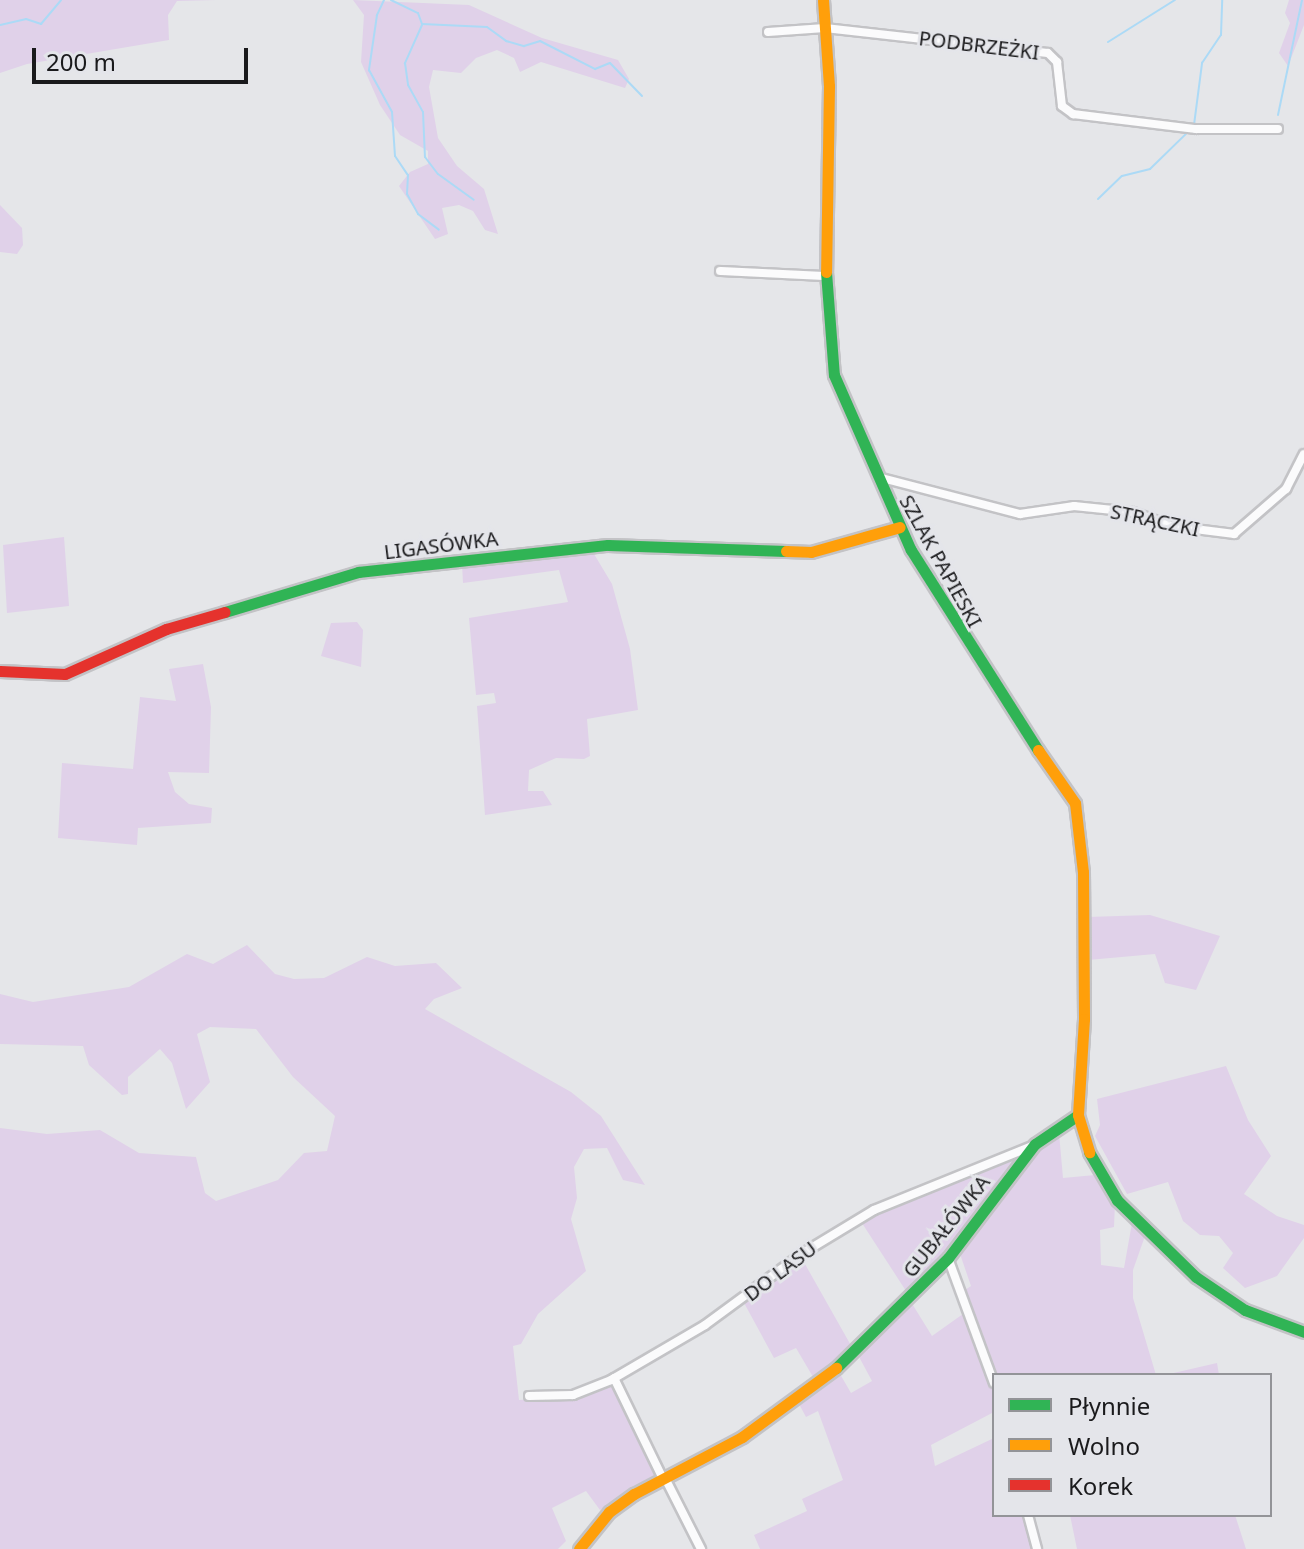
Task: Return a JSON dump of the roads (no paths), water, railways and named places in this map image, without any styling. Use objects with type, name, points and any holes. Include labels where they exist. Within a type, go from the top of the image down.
[{"type":"street","name":"SZLAK PAPIESKI","points":[[823,0],[825,276],[834,375],[900,527],[988,678],[1075,803],[1083,872],[1084,1019],[1078,1115]]},
{"type":"street","name":"PODBRZEŻKI","points":[[768,32],[825,28],[1048,53],[1057,62],[1062,106],[1073,114],[1196,129],[1278,129]]},
{"type":"street","points":[[720,271],[825,276]]},
{"type":"street","name":"STRĄCZKI","points":[[876,477],[1020,514],[1074,506],[1133,512],[1171,526],[1234,534],[1286,489],[1304,454]]},
{"type":"street","name":"LIGASÓWKA","points":[[0,671],[65,674],[166,629],[358,572],[608,545],[811,552],[900,527]]},
{"type":"street","points":[[1078,1115],[1101,1177],[1163,1249],[1234,1304],[1304,1332]]},
{"type":"street","name":"GUBAŁÓWKA","points":[[579,1549],[609,1512],[664,1478],[742,1437],[819,1385],[948,1258],[1035,1144],[1078,1115]]},
{"type":"street","name":"DO LASU","points":[[529,1396],[573,1395],[614,1378],[705,1325],[862,1216],[915,1189],[1035,1144]]},
{"type":"street","points":[[948,1258],[992,1378]]},
{"type":"street","points":[[614,1378],[701,1549]]},
{"type":"street","points":[[1029,1517],[1037,1549]]},
{"type":"waterway","points":[[0,25],[26,19],[41,24],[61,0]]},
{"type":"waterway","points":[[384,0],[377,15],[369,70],[392,112],[395,156],[408,175],[407,194],[418,214],[439,230]]},
{"type":"waterway","points":[[391,0],[418,13],[422,24],[487,27],[506,41],[524,46],[540,41],[595,69],[610,63],[642,96]]},
{"type":"waterway","points":[[1108,42],[1175,0]]},
{"type":"waterway","points":[[1194,125],[1202,63],[1221,35],[1222,0]]},
{"type":"waterway","points":[[1278,115],[1302,0]]},
{"type":"waterway","points":[[422,25],[405,63],[408,85],[423,112],[425,157],[438,174],[474,200]]},
{"type":"waterway","points":[[1098,199],[1122,176],[1150,169],[1190,130]]}]
